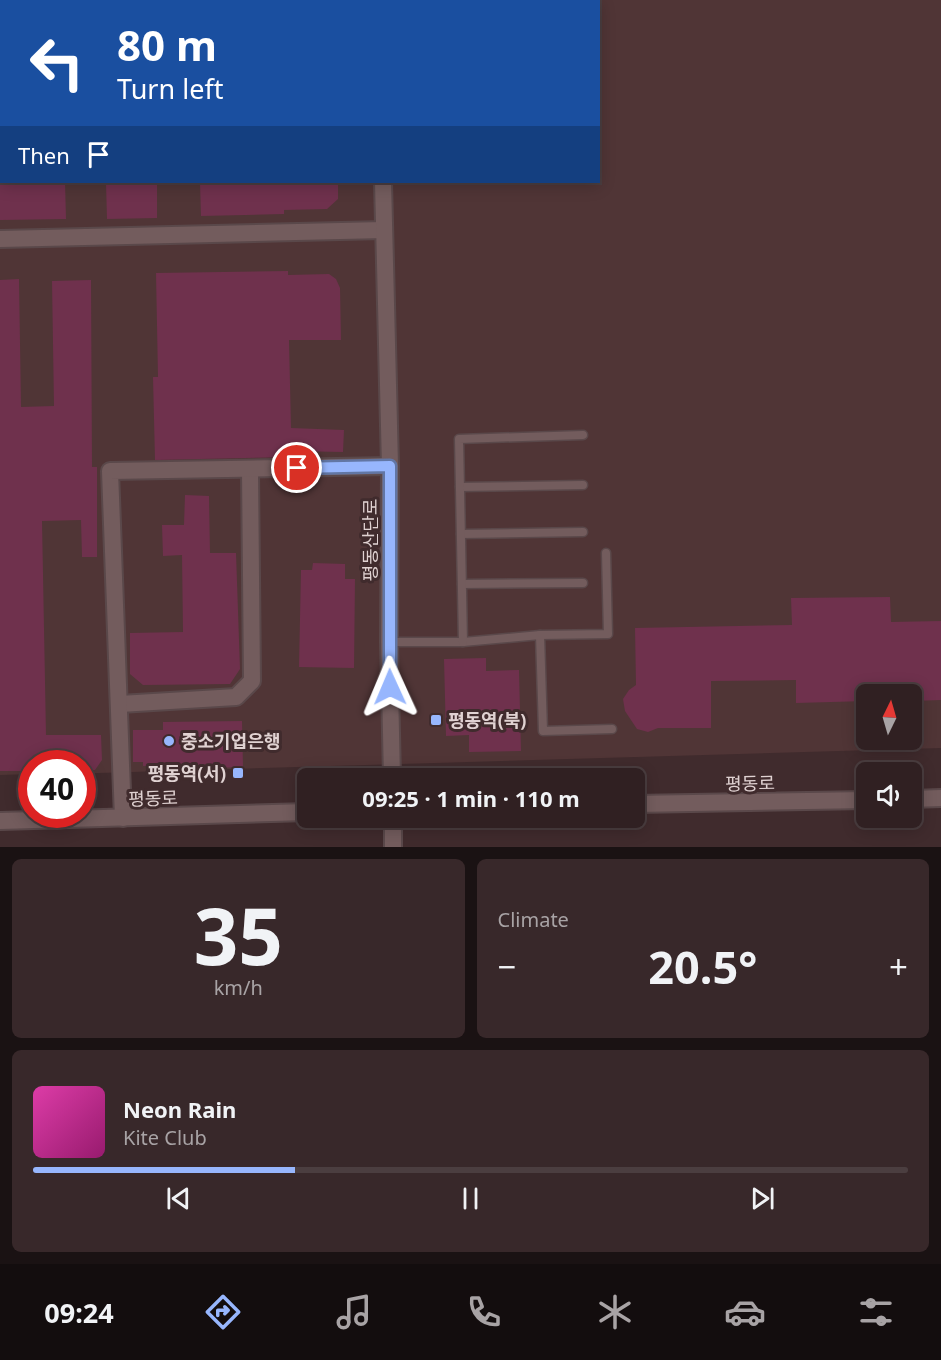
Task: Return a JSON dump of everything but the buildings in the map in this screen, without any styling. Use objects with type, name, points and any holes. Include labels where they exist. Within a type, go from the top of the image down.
[{"type":"street","name":"평동산단로","points":[[383,183],[390,466],[389,642],[392,768]]},
{"type":"street","points":[[0,239],[384,230]]},
{"type":"street","points":[[123,818],[110,471],[390,466]]},
{"type":"street","points":[[120,704],[236,697],[252,681],[250,470]]},
{"type":"street","points":[[922,799],[941,798]]},
{"type":"street","name":"평동로","points":[[645,804],[856,800]]},
{"type":"street","name":"평동로","points":[[0,821],[297,812]]},
{"type":"street","points":[[393,828],[393,847]]},
{"type":"lane","points":[[463,642],[459,439],[583,435]]},
{"type":"lane","points":[[460,488],[583,485]]},
{"type":"lane","points":[[461,534],[583,532]]},
{"type":"lane","points":[[389,642],[463,642],[540,635],[608,634],[606,553]]},
{"type":"lane","points":[[462,584],[583,583]]},
{"type":"lane","points":[[540,635],[543,731],[612,729]]},
{"type":"shaded area","points":[[600,0],[941,0],[941,748],[922,749],[922,684],[856,684],[856,750],[874,750],[96,773],[96,750],[18,750],[18,774],[0,775],[0,183],[600,183]]},
{"type":"place","name":"평동역(북)","points":[[436,720]]},
{"type":"place","name":"중소기업은행","points":[[169,741]]},
{"type":"place","name":"평동역(서)","points":[[238,773]]},
{"type":"route","points":[[297,468],[390,466],[390,687]]}]
